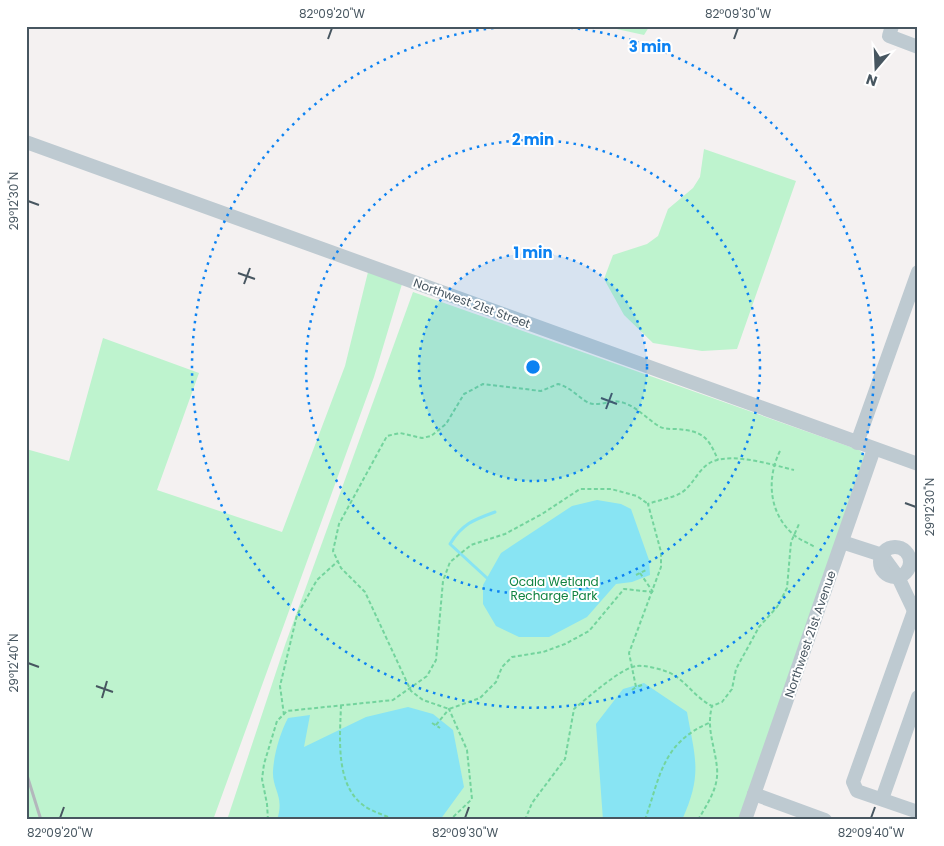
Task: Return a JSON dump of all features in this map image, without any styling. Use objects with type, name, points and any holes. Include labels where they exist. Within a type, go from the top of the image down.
[{"type":"street","points":[[892,26],[888,36],[918,47]]},
{"type":"street","name":"Northwest 21st Street","points":[[26,142],[918,464]]},
{"type":"street","points":[[856,443],[918,272]]},
{"type":"street","name":"Northwest 21st Avenue","points":[[745,820],[874,449]]},
{"type":"street","points":[[842,542],[882,555],[898,577],[916,615],[853,782],[857,791],[918,812]]},
{"type":"street","points":[[882,555],[896,547],[905,549],[911,557],[911,564],[898,577]]},
{"type":"street","points":[[882,799],[918,697]]},
{"type":"street","points":[[754,794],[825,820]]},
{"type":"path","points":[[653,592],[624,589],[589,631],[565,644],[542,652],[512,657],[502,667],[496,682],[480,698],[449,708],[422,700],[409,688],[366,592],[341,568],[333,551],[340,524],[387,436],[400,433],[422,438],[431,436],[446,424],[464,394],[483,384],[541,391],[558,384],[587,402],[597,404],[614,401],[623,403],[636,409],[658,426],[694,431],[709,440],[718,460]]},
{"type":"path","points":[[780,451],[773,465],[772,499],[780,520],[794,535],[815,547]]},
{"type":"path","points":[[648,504],[682,492],[705,466],[718,460],[725,459],[773,465],[794,470]]},
{"type":"path","points":[[268,820],[262,779],[277,721],[287,711],[392,700],[428,676],[436,660],[443,581],[450,562],[471,545],[505,534],[542,514],[580,489],[611,489],[637,496],[648,504],[661,552],[661,567],[629,652],[636,687]]},
{"type":"path","points":[[712,706],[722,702],[732,689],[736,669],[759,627],[777,607],[787,588],[791,542],[799,524]]},
{"type":"path","points":[[284,714],[280,686],[297,615],[317,580],[338,561]]},
{"type":"path","points":[[636,575],[646,570]]},
{"type":"path","points":[[640,573],[653,592]]},
{"type":"path","points":[[525,820],[532,802],[565,759],[574,709],[607,682],[636,665],[673,674],[691,692],[712,706]]},
{"type":"path","points":[[632,690],[642,685]]},
{"type":"path","points":[[341,706],[340,736],[343,769],[348,788],[362,805],[395,820]]},
{"type":"path","points":[[698,820],[713,794],[718,770],[709,723],[712,706]]},
{"type":"path","points":[[436,725],[449,708]]},
{"type":"path","points":[[449,708],[467,750],[472,799],[450,820]]},
{"type":"path","points":[[432,722],[440,728]]},
{"type":"path","points":[[645,820],[666,758],[676,743],[709,723]]},
{"type":"green space","points":[[603,26],[649,26],[649,27],[644,35]]},
{"type":"green space","points":[[704,149],[796,181],[737,349],[702,351],[653,343],[624,315],[604,279],[613,255],[647,244],[658,236],[668,209],[693,188],[700,177]]},
{"type":"green space","points":[[368,272],[402,284],[374,377],[213,820],[26,820],[26,449],[69,461],[103,338],[199,373],[157,490],[282,532],[345,366]]},
{"type":"green space","name":"Ocala Wetland Recharge Park","points":[[413,292],[859,450],[865,455],[740,820],[227,820],[285,645]]},
{"type":"water","points":[[597,500],[621,504],[631,509],[649,560],[650,575],[632,582],[616,584],[587,617],[549,637],[519,637],[496,626],[483,604],[483,585],[501,553],[572,506]]},
{"type":"water","points":[[644,683],[687,712],[693,742],[695,766],[695,778],[689,804],[682,820],[603,820],[596,724],[623,689]]},
{"type":"water","points":[[408,707],[433,714],[453,730],[464,787],[440,820],[277,820],[280,805],[273,771],[276,751],[288,718],[310,715],[304,747],[366,717]]},
{"type":"waterway","points":[[487,578],[450,544],[464,527],[495,512]]},
{"type":"railway","points":[[26,772],[41,820]]}]
